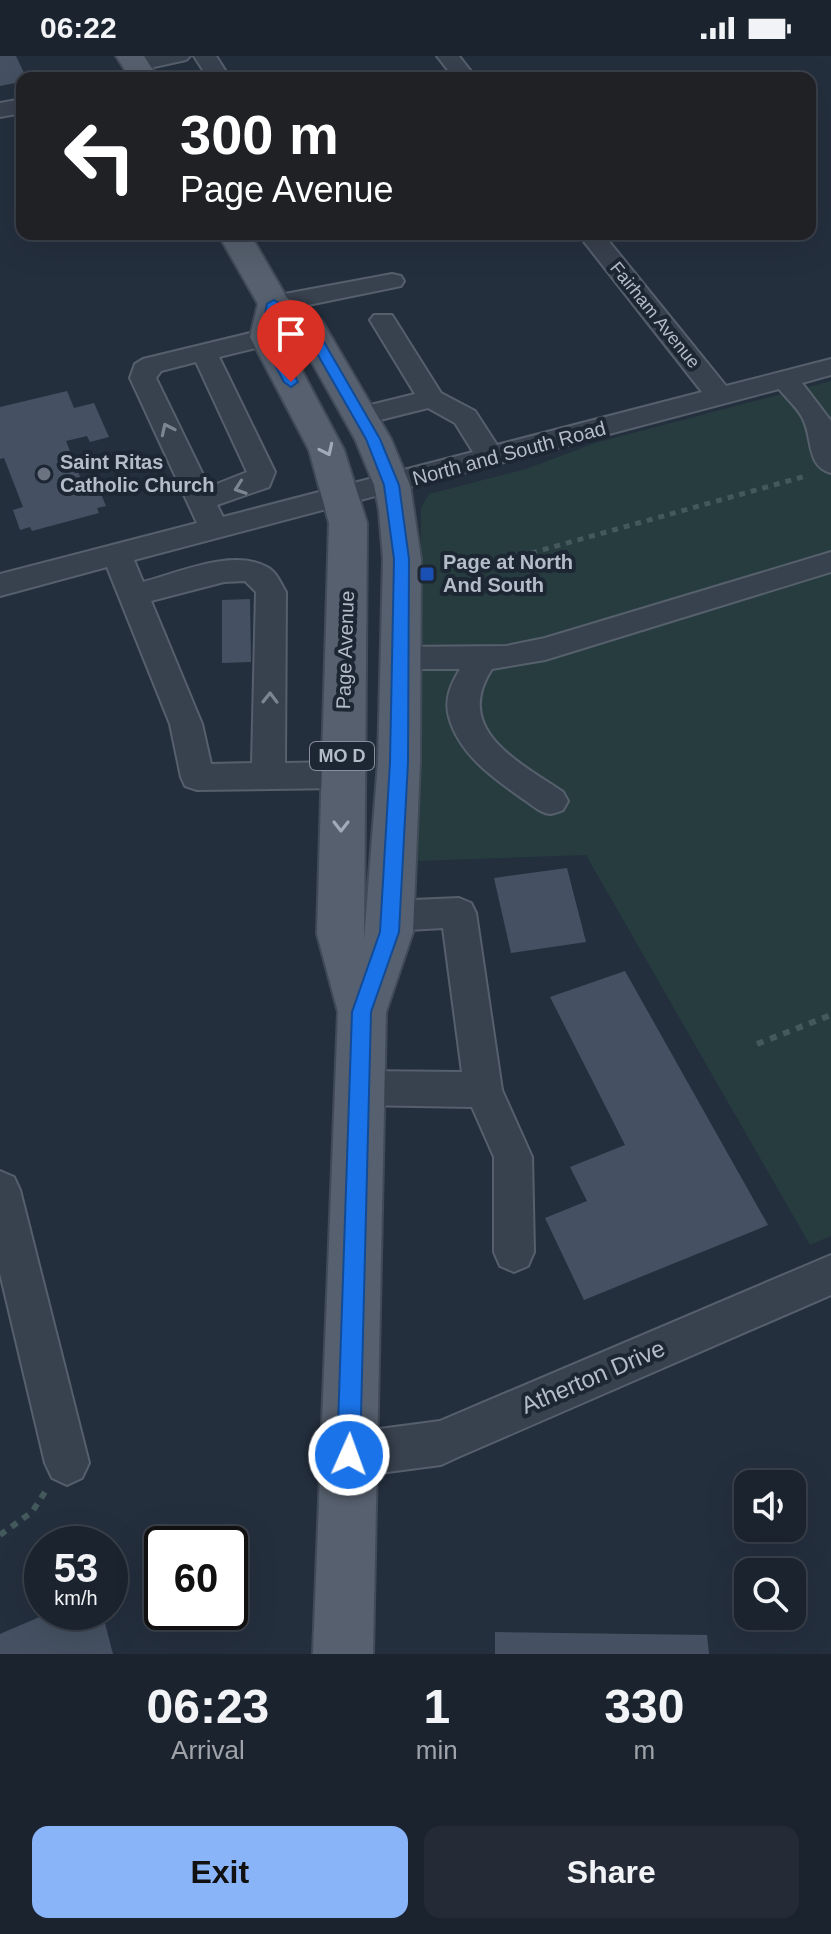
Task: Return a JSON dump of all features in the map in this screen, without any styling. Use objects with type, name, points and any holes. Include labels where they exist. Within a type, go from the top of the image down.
[{"type":"main road","name":"Page Avenue","points":[[237,240],[328,451],[344,497],[349,548],[341,775],[340,934],[362,1012]]},
{"type":"main road","name":"Page Avenue","points":[[270,320],[308,326],[360,416],[392,485],[402,559],[399,762],[390,932],[362,1012],[343,1654]]},
{"type":"street","points":[[137,66],[179,56]]},
{"type":"street","points":[[448,56],[460,72]]},
{"type":"street","name":"Fairham Avenue","points":[[595,240],[720,397]]},
{"type":"street","points":[[215,530],[143,378],[144,370],[152,365],[204,352],[270,320],[392,281]]},
{"type":"street","points":[[383,320],[431,399],[465,417],[491,458]]},
{"type":"street","points":[[201,500],[248,486],[259,480],[261,472],[204,352]]},
{"type":"street","name":"North and South Road","points":[[0,585],[392,485],[831,367]]},
{"type":"street","points":[[785,380],[814,412],[825,469]]},
{"type":"street","points":[[360,416],[431,399]]},
{"type":"street","points":[[117,555],[186,724],[197,777],[341,775]]},
{"type":"street","points":[[400,658],[483,658],[545,649],[831,562]]},
{"type":"street","points":[[134,595],[224,572],[245,571],[257,574],[264,580],[271,592],[272,640],[268,776]]},
{"type":"street","points":[[483,658],[463,695],[471,730],[482,747],[499,763],[551,801]]},
{"type":"street","points":[[391,916],[459,913],[483,1090],[513,1157],[514,1252]]},
{"type":"street","points":[[359,1088],[483,1090]]},
{"type":"street","points":[[0,1190],[67,1463]]},
{"type":"street","name":"Atherton Drive","points":[[349,1455],[441,1443],[831,1275]]},
{"type":"path","points":[[485,566],[825,469]]},
{"type":"path","points":[[757,1044],[831,1015]]},
{"type":"path","points":[[0,1535],[32,1512],[67,1463]]},
{"type":"green space","points":[[831,381],[831,1236],[810,1245],[586,855],[418,861],[421,508],[429,494],[526,469],[595,443]]},
{"type":"building","points":[[0,56],[16,56],[24,72],[16,72],[16,83],[0,86]]},
{"type":"building","name":"Saint Ritas Catholic Church","points":[[67,391],[74,408],[94,403],[109,437],[90,442],[87,436],[66,441],[86,492],[99,489],[106,506],[97,508],[99,513],[32,531],[30,527],[20,530],[13,510],[23,507],[4,458],[0,459],[0,407]]},
{"type":"building","points":[[250,599],[251,662],[222,663],[222,600]]},
{"type":"building","points":[[567,868],[586,942],[511,953],[494,878]]},
{"type":"building","points":[[625,971],[768,1225],[584,1300],[545,1218],[587,1201],[570,1167],[625,1145],[550,997]]},
{"type":"building","points":[[24,1624],[24,1630],[107,1630],[113,1654],[0,1654],[0,1634]]},
{"type":"building","points":[[495,1632],[707,1635],[709,1654],[495,1654]]},
{"type":"place","name":"Saint Ritas Catholic Church","points":[[44,474]]},
{"type":"place","name":"Page at North And South","points":[[427,574]]},
{"type":"route","points":[[291,382],[267,337],[274,304],[308,326],[373,439],[392,485],[402,559],[399,762],[390,932],[362,1012],[349,1455]]}]
